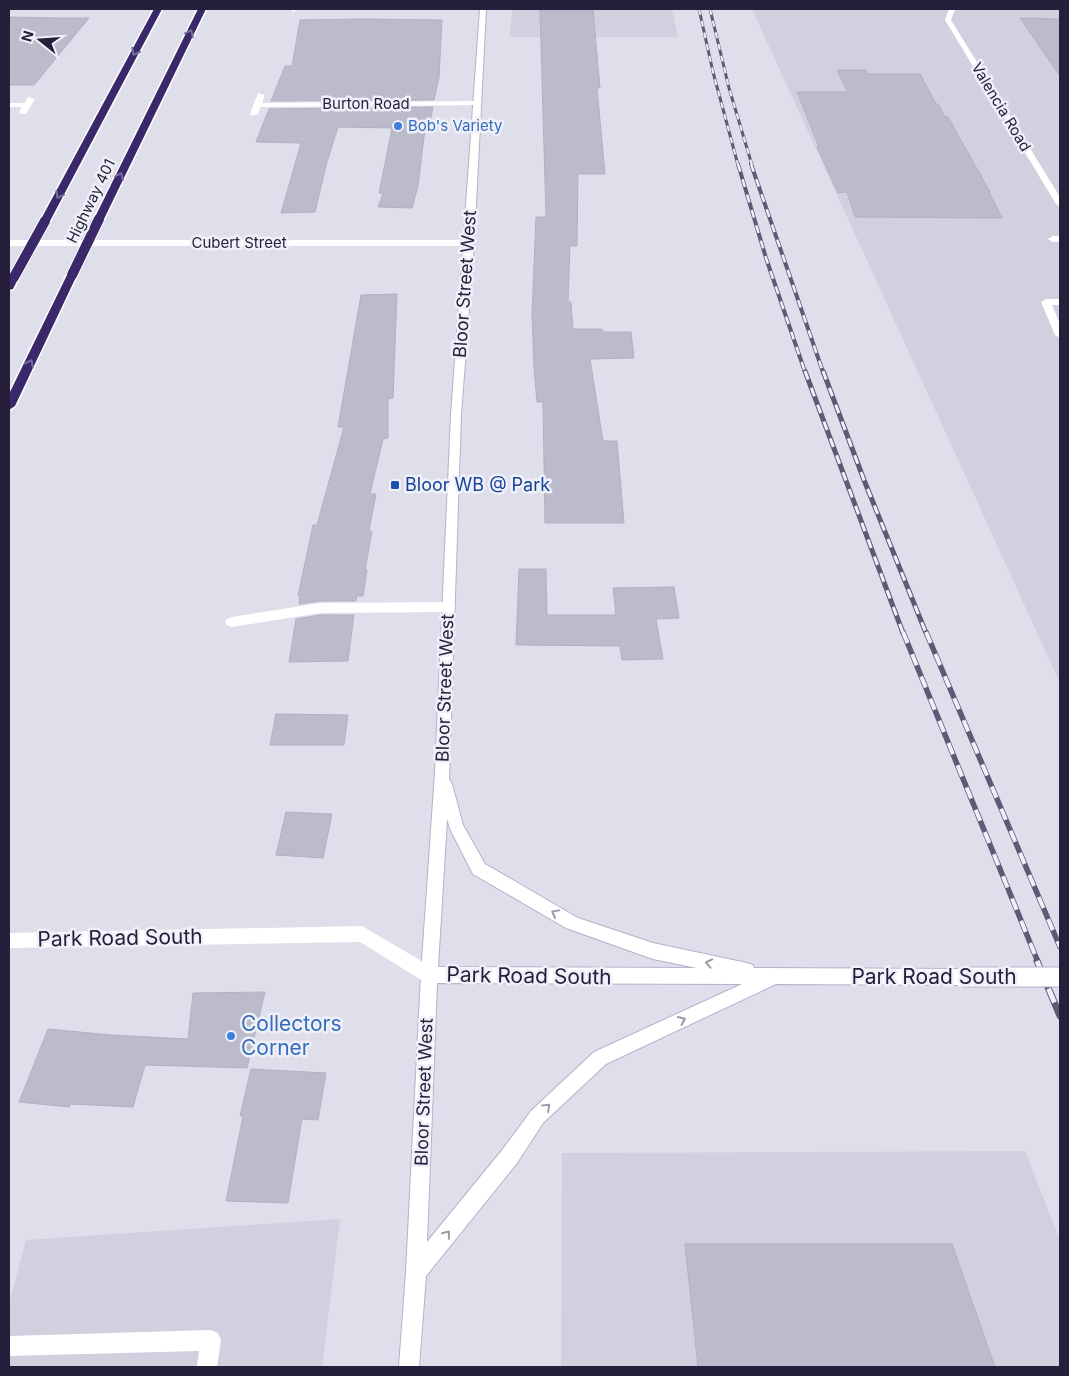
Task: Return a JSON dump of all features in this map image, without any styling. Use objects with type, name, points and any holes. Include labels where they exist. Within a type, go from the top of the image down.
[{"type":"highway","name":"Highway 401","points":[[9,287],[158,9]]},
{"type":"highway","name":"Highway 401","points":[[9,406],[202,9]]},
{"type":"main road","name":"Bloor Street West","points":[[409,1367],[416,1272],[429,975],[442,772],[456,415],[483,9]]},
{"type":"main road","name":"Valencia Road","points":[[952,9],[948,20],[1060,204]]},
{"type":"main road","points":[[254,114],[261,95]]},
{"type":"main road","name":"Burton Road","points":[[257,105],[476,103]]},
{"type":"main road","points":[[9,105],[27,105]]},
{"type":"main road","name":"Cubert Street","points":[[9,243],[469,242]]},
{"type":"main road","points":[[1060,302],[1046,302],[1060,335]]},
{"type":"main road","points":[[232,622],[320,608],[449,607]]},
{"type":"main road","points":[[442,772],[456,826],[478,869],[572,923],[604,935],[652,950],[774,977]]},
{"type":"main road","name":"Park Road South","points":[[9,941],[362,934],[429,975],[1060,977]]},
{"type":"main road","points":[[416,1272],[510,1156],[537,1116],[600,1058],[774,977]]},
{"type":"main road","points":[[9,1346],[210,1340],[207,1367]]},
{"type":"shaded area","points":[[512,9],[672,9],[678,37],[510,37]]},
{"type":"shaded area","points":[[752,9],[1060,9],[1060,683]]},
{"type":"shaded area","points":[[1025,1151],[1060,1240],[1060,1367],[561,1367],[562,1153]]},
{"type":"shaded area","points":[[340,1219],[322,1367],[9,1367],[9,1305],[26,1240]]},
{"type":"building","points":[[540,10],[593,10],[600,88],[597,88],[605,174],[578,174],[577,246],[570,246],[568,302],[571,302],[573,329],[631,332],[634,358],[590,359],[603,441],[617,441],[624,523],[545,523],[543,402],[537,402],[532,314],[536,217],[546,217]]},
{"type":"building","points":[[9,17],[89,18],[34,85],[9,85]]},
{"type":"building","points":[[1020,18],[1060,19],[1060,76]]},
{"type":"building","points":[[300,20],[442,20],[439,78],[434,100],[271,101],[285,66],[292,66]]},
{"type":"building","points":[[837,70],[866,70],[868,74],[920,74],[936,104],[938,104],[945,117],[948,117],[990,192],[1002,218],[855,217],[847,192],[838,193],[817,147],[819,147],[797,92],[848,92]]},
{"type":"building","points":[[433,107],[429,129],[425,129],[418,186],[412,208],[378,207],[383,194],[379,193],[392,128],[338,127],[315,212],[281,213],[301,143],[256,142],[269,109]]},
{"type":"building","points":[[397,294],[393,398],[388,399],[388,438],[383,439],[370,494],[376,494],[369,531],[372,531],[365,570],[367,570],[363,596],[357,596],[356,601],[320,601],[299,604],[300,596],[298,596],[313,525],[317,525],[344,427],[338,427],[361,295]]},
{"type":"building","points":[[519,569],[546,569],[547,615],[616,615],[613,588],[674,587],[679,618],[656,619],[663,659],[622,660],[620,646],[516,645]]},
{"type":"building","points":[[320,615],[354,615],[348,661],[289,662],[296,619]]},
{"type":"building","points":[[276,714],[348,715],[344,745],[270,745]]},
{"type":"building","points":[[286,812],[332,814],[323,858],[276,855]]},
{"type":"building","points":[[265,992],[247,1068],[145,1065],[133,1107],[70,1104],[69,1107],[19,1102],[48,1029],[188,1039],[193,993]]},
{"type":"building","points":[[251,1069],[326,1073],[318,1120],[302,1119],[288,1203],[226,1201],[243,1116],[240,1116]]},
{"type":"building","points":[[685,1244],[952,1244],[995,1367],[698,1367]]},
{"type":"railway","points":[[699,9],[713,72],[738,165]]},
{"type":"railway","points":[[710,9],[729,88],[752,165]]},
{"type":"railway","points":[[738,164],[766,258],[805,372]]},
{"type":"railway","points":[[751,164],[823,372]]},
{"type":"railway","points":[[805,371],[903,633]]},
{"type":"railway","points":[[823,371],[864,480],[926,633]]},
{"type":"railway","points":[[903,632],[1038,962]]},
{"type":"railway","points":[[926,632],[1060,947]]},
{"type":"railway","points":[[1037,961],[1060,1016]]},
{"type":"place","name":"Bob's Variety","points":[[398,126]]},
{"type":"place","name":"Bloor WB @ Park","points":[[395,485]]},
{"type":"place","name":"Collectors Corner","points":[[231,1036]]}]
